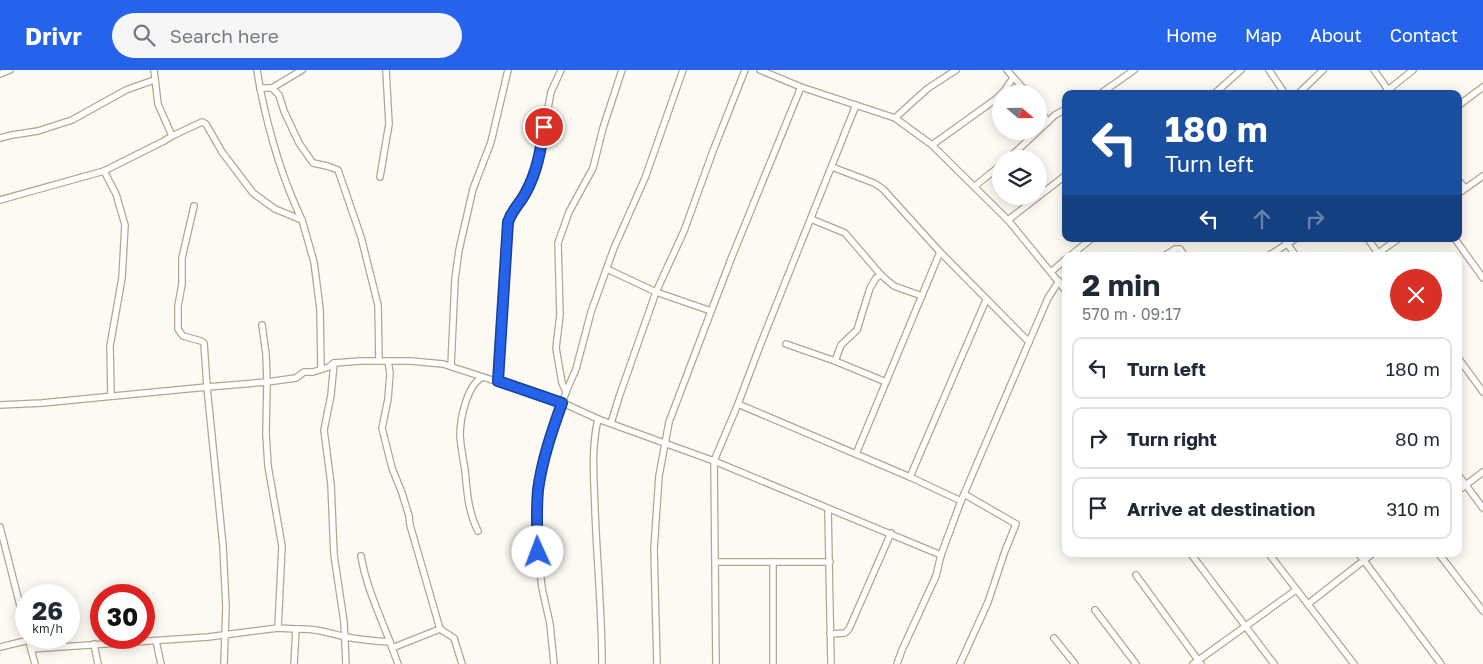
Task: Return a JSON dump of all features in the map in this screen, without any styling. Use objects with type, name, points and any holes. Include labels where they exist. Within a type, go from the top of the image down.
[{"type":"street","points":[[0,74],[10,70]]},
{"type":"street","points":[[154,70],[158,104],[172,136]]},
{"type":"street","points":[[257,70],[268,128],[290,194],[302,220],[314,262],[320,309],[321,369]]},
{"type":"street","points":[[260,88],[272,88],[302,70]]},
{"type":"street","points":[[380,177],[389,124],[386,70]]},
{"type":"street","points":[[451,366],[455,280],[459,250],[473,189],[491,142],[508,70]]},
{"type":"street","points":[[498,381],[508,222],[512,211],[526,193],[539,157],[551,92],[561,70]]},
{"type":"street","points":[[566,392],[562,383],[556,348],[560,315],[558,243],[569,212],[593,168],[603,128],[622,70]]},
{"type":"street","points":[[554,664],[550,624],[542,588],[538,552],[536,514],[543,461],[562,403],[576,369],[591,312],[614,248],[648,170],[683,70]]},
{"type":"street","points":[[611,423],[618,397],[656,292],[684,231],[745,70]]},
{"type":"street","points":[[760,70],[801,87],[895,118],[932,145],[975,186],[1008,220],[1062,285]]},
{"type":"street","points":[[895,118],[927,89],[956,70]]},
{"type":"street","points":[[1007,70],[1020,85]]},
{"type":"street","points":[[1106,90],[1134,70]]},
{"type":"street","points":[[1218,90],[1240,70]]},
{"type":"street","points":[[1269,70],[1282,90]]},
{"type":"street","points":[[1302,90],[1323,70]]},
{"type":"street","points":[[1374,70],[1386,90]]},
{"type":"street","points":[[1389,90],[1413,70]]},
{"type":"street","points":[[932,145],[996,99],[1013,78]]},
{"type":"street","points":[[0,138],[38,131],[72,120],[126,90],[154,80]]},
{"type":"street","points":[[657,664],[654,549],[659,476],[669,422],[711,311],[801,87]]},
{"type":"street","points":[[1462,103],[1483,87]]},
{"type":"street","points":[[272,88],[279,95],[284,112],[299,143],[313,163],[338,170],[361,238],[378,305],[379,361]]},
{"type":"street","points":[[716,664],[714,461],[856,105]]},
{"type":"street","points":[[1048,122],[1062,111]]},
{"type":"street","points":[[0,200],[104,171],[202,122],[206,124],[222,152],[253,193],[275,209],[302,220]]},
{"type":"street","points":[[1018,150],[1028,140]]},
{"type":"street","points":[[832,167],[874,183],[883,189],[940,252],[1029,342]]},
{"type":"street","points":[[104,171],[116,194],[124,225],[122,278],[110,346],[110,396]]},
{"type":"street","points":[[975,186],[992,172]]},
{"type":"street","points":[[1462,190],[1483,176]]},
{"type":"street","points":[[1008,220],[1062,178]]},
{"type":"street","points":[[1462,184],[1465,188]]},
{"type":"street","points":[[194,206],[182,258],[178,329],[183,336],[201,341],[205,346],[207,386],[223,546],[224,664]]},
{"type":"street","points":[[811,219],[845,233],[880,275],[894,286],[922,296]]},
{"type":"street","points":[[1075,252],[1087,242]]},
{"type":"street","points":[[1275,252],[1291,242]]},
{"type":"street","points":[[1381,252],[1394,242]]},
{"type":"street","points":[[1457,242],[1483,278]]},
{"type":"street","points":[[1288,244],[1293,252]]},
{"type":"street","points":[[1170,252],[1174,249],[1180,249],[1182,252]]},
{"type":"street","points":[[856,454],[940,252]]},
{"type":"street","points":[[1051,272],[1062,262]]},
{"type":"street","points":[[607,269],[656,292],[711,311]]},
{"type":"street","points":[[835,361],[841,345],[856,330],[870,288],[880,275]]},
{"type":"street","points":[[897,664],[936,576],[940,555],[961,501],[1048,298],[1059,281]]},
{"type":"street","points":[[910,477],[986,300]]},
{"type":"street","points":[[262,324],[266,354],[268,466],[282,546],[278,628]]},
{"type":"street","points":[[786,344],[835,361],[886,382]]},
{"type":"street","points":[[0,405],[267,382],[296,378],[304,372],[321,369],[334,363],[379,361],[428,362],[451,366],[562,403],[598,419],[714,461],[940,555]]},
{"type":"street","points":[[388,361],[390,373],[388,399],[382,428],[385,445],[410,516],[410,525],[440,629],[454,638],[462,664]]},
{"type":"street","points":[[334,363],[331,395],[324,430],[331,484],[334,555],[345,636],[346,664]]},
{"type":"street","points":[[1462,363],[1483,392]]},
{"type":"street","points":[[478,531],[473,522],[460,436],[464,409],[472,386],[483,377]]},
{"type":"street","points":[[738,404],[910,477],[961,501]]},
{"type":"street","points":[[598,419],[594,436],[593,483],[602,627],[602,664]]},
{"type":"street","points":[[1462,488],[1483,472]]},
{"type":"street","points":[[1462,480],[1483,508]]},
{"type":"street","points":[[960,664],[988,602],[1016,524],[964,494]]},
{"type":"street","points":[[828,509],[831,664]]},
{"type":"street","points":[[0,527],[15,586]]},
{"type":"street","points":[[830,634],[845,633],[848,629],[891,533]]},
{"type":"street","points":[[361,556],[372,599],[398,664]]},
{"type":"street","points":[[1193,557],[1274,664]]},
{"type":"street","points":[[1271,557],[1354,664]]},
{"type":"street","points":[[1362,557],[1441,664]]},
{"type":"street","points":[[1308,604],[1368,557]]},
{"type":"street","points":[[1441,557],[1483,611]]},
{"type":"street","points":[[716,562],[830,562]]},
{"type":"street","points":[[773,562],[774,664]]},
{"type":"street","points":[[1136,574],[1197,663],[1296,590]]},
{"type":"street","points":[[1095,610],[1136,664]]},
{"type":"street","points":[[161,664],[156,641],[278,628],[308,628],[391,645],[440,629]]},
{"type":"street","points":[[294,664],[296,629]]},
{"type":"street","points":[[1054,638],[1075,664]]},
{"type":"street","points":[[0,647],[15,642]]},
{"type":"street","points":[[31,649],[35,664]]},
{"type":"street","points":[[95,649],[98,664]]},
{"type":"route","points":[[538,552],[536,514],[538,488],[543,461],[562,403],[498,381],[508,222],[512,211],[526,193],[539,157],[544,127]]}]
